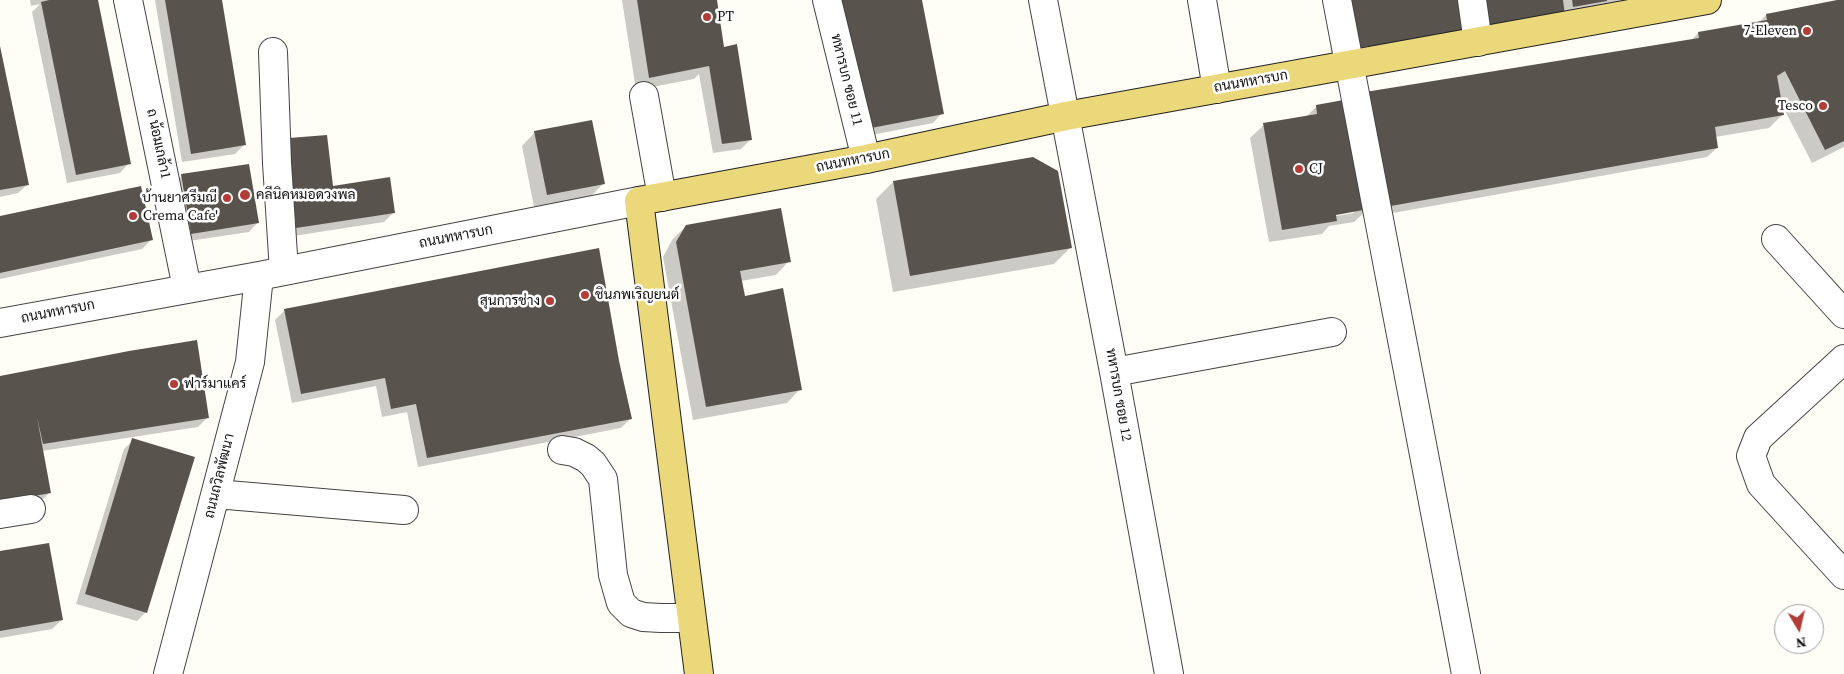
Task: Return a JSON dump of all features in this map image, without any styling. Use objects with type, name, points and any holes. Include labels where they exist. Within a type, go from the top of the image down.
[{"type":"main road","name":"ถนนทหารบก","points":[[650,199],[866,160],[1066,116],[1478,42],[1664,4],[1707,0]]},
{"type":"main road","points":[[650,199],[691,618],[699,674]]},
{"type":"street","name":"ถ น้อมเกล้า1","points":[[128,0],[187,288]]},
{"type":"street","name":"ทหารบก ซอย 11","points":[[827,0],[866,160]]},
{"type":"street","name":"ทหารบก ซอย 12","points":[[1043,0],[1169,674]]},
{"type":"street","points":[[1202,0],[1217,88]]},
{"type":"street","points":[[1337,0],[1348,64],[1404,341],[1466,674]]},
{"type":"street","points":[[1472,0],[1478,42]]},
{"type":"street","name":"ถนนถวิลพัฒนา","points":[[168,674],[272,274],[277,163],[273,52]]},
{"type":"street","points":[[644,96],[650,199]]},
{"type":"street","name":"ถนนทหารบก","points":[[0,323],[272,274],[650,199]]},
{"type":"street","points":[[1776,239],[1844,314]]},
{"type":"street","points":[[1114,372],[1332,332]]},
{"type":"street","points":[[1844,359],[1758,438],[1751,456],[1761,484],[1844,575]]},
{"type":"street","points":[[562,450],[574,452],[586,458],[600,472],[603,479],[613,575],[622,603],[631,612],[643,617],[691,618]]},
{"type":"street","points":[[216,494],[404,510]]},
{"type":"street","points":[[0,514],[31,509]]},
{"type":"building","points":[[49,0],[98,0],[131,164],[76,175],[41,2]]},
{"type":"building","points":[[165,0],[222,0],[246,145],[191,154]]},
{"type":"building","points":[[637,0],[717,0],[724,47],[737,44],[752,140],[722,144],[709,66],[649,78]]},
{"type":"building","points":[[835,0],[922,0],[944,114],[866,129]]},
{"type":"building","points":[[1343,0],[1469,0],[1473,31],[1350,49]]},
{"type":"building","points":[[1483,0],[1563,0],[1565,15],[1488,29]]},
{"type":"building","points":[[1572,0],[1607,0],[1607,1],[1573,7]]},
{"type":"building","points":[[1844,0],[1844,141],[1825,150],[1785,71],[1777,76],[1784,115],[1715,127],[1718,148],[1385,207],[1359,93],[1699,38],[1698,32],[1767,20],[1766,14]]},
{"type":"building","points":[[0,46],[29,185],[0,190]]},
{"type":"building","name":"CJ","points":[[1349,99],[1369,209],[1336,215],[1337,221],[1282,230],[1263,123],[1317,114],[1316,105]]},
{"type":"building","points":[[592,120],[605,184],[547,195],[534,131]]},
{"type":"building","points":[[327,135],[333,186],[390,177],[395,213],[296,228],[289,138]]},
{"type":"building","points":[[1033,157],[1058,171],[1072,248],[910,276],[893,181]]},
{"type":"building","points":[[249,164],[259,223],[191,234],[181,174]]},
{"type":"building","points":[[141,186],[153,240],[0,273],[0,216]]},
{"type":"building","points":[[781,208],[791,262],[740,271],[745,296],[783,288],[802,390],[706,407],[676,242],[686,225]]},
{"type":"building","points":[[599,248],[619,361],[632,419],[427,458],[416,404],[391,409],[385,378],[301,394],[284,309]]},
{"type":"building","points":[[197,340],[209,418],[43,444],[37,417],[51,493],[0,502],[0,376]]},
{"type":"building","points":[[132,438],[195,457],[147,613],[85,594]]},
{"type":"building","points":[[49,543],[63,620],[0,631],[0,551]]},
{"type":"place","name":"PT","points":[[707,17]]},
{"type":"place","name":"7-Eleven","points":[[1807,31]]},
{"type":"place","name":"Tesco","points":[[1823,106]]},
{"type":"place","name":"CJ","points":[[1299,169]]},
{"type":"place","name":"คลีนิคหมอดวงพล","points":[[245,195]]},
{"type":"place","name":"บ้านยาศรีมณี","points":[[227,198]]},
{"type":"place","name":"Crema Cafe'","points":[[133,216]]},
{"type":"place","name":"ชินภพเริญยนต์","points":[[585,295]]},
{"type":"place","name":"สุนการช่าง","points":[[550,301]]},
{"type":"place","name":"ฟาร์มาแคร์","points":[[174,384]]}]
